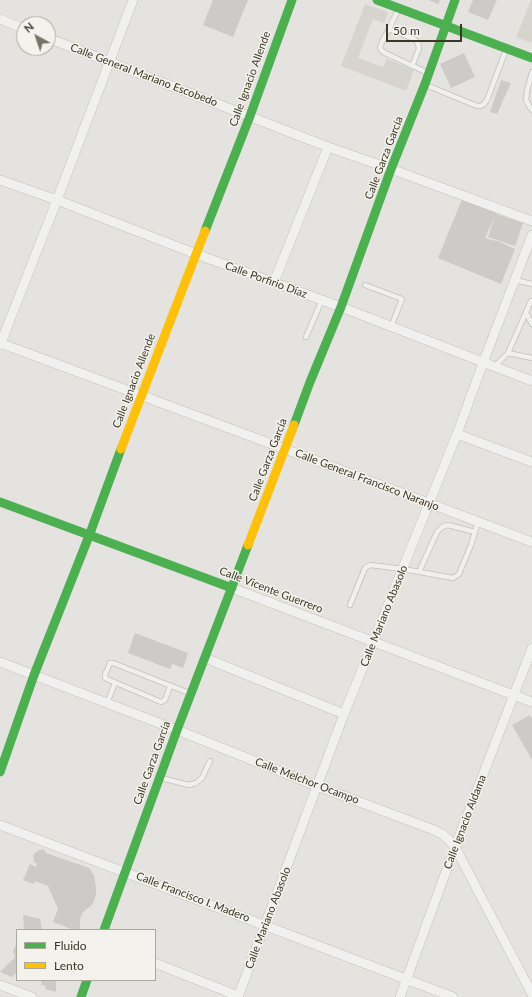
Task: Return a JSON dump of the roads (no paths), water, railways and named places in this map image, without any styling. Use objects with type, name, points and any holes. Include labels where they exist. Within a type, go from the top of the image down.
[{"type":"street","points":[[0,344],[57,200],[133,0]]},
{"type":"street","name":"Calle Ignacio Allende","points":[[0,772],[34,675],[89,536],[141,396],[250,116],[292,0]]},
{"type":"street","points":[[377,0],[532,58]]},
{"type":"street","name":"Calle Garza García","points":[[104,929],[204,658],[341,307],[455,0]]},
{"type":"street","points":[[0,19],[16,26]]},
{"type":"street","name":"Calle General Mariano Escobedo","points":[[56,41],[328,146],[532,221]]},
{"type":"street","points":[[274,282],[328,146]]},
{"type":"street","name":"Calle Porfirio Díaz","points":[[0,180],[341,307],[532,381]]},
{"type":"street","name":"Calle Mariano Abasolo","points":[[238,996],[344,714],[430,504],[532,235]]},
{"type":"street","name":"Calle General Francisco Naranjo","points":[[0,344],[532,542]]},
{"type":"street","points":[[457,434],[532,462]]},
{"type":"street","name":"Calle Vicente Guerrero","points":[[0,502],[532,702]]},
{"type":"street","name":"Calle Ignacio Aldama","points":[[400,997],[455,847],[532,648]]},
{"type":"street","points":[[204,658],[344,714]]},
{"type":"street","name":"Calle Melchor Ocampo","points":[[0,662],[442,834],[455,847],[532,994]]},
{"type":"street","name":"Calle Francisco I. Madero","points":[[0,825],[453,997]]},
{"type":"street","points":[[156,963],[238,996]]},
{"type":"street","points":[[81,997],[87,981]]},
{"type":"street","points":[[0,985],[32,997]]},
{"type":"lane","points":[[398,8],[382,42],[380,47],[381,50],[429,73]]},
{"type":"lane","points":[[389,29],[414,39],[418,43],[418,49],[412,66]]},
{"type":"lane","points":[[425,84],[477,106],[481,106],[486,100],[507,49]]},
{"type":"lane","points":[[532,72],[526,91],[526,100],[532,110]]},
{"type":"lane","points":[[515,280],[532,284]]},
{"type":"lane","points":[[365,285],[402,299],[391,326]]},
{"type":"lane","points":[[306,337],[322,300]]},
{"type":"lane","points":[[494,367],[508,353],[531,301]]},
{"type":"lane","points":[[526,313],[532,324]]},
{"type":"lane","points":[[508,353],[532,358]]},
{"type":"lane","points":[[350,606],[365,568],[370,565],[453,578],[459,574],[471,545],[478,522]]},
{"type":"lane","points":[[419,572],[437,532],[442,527],[448,525],[475,532]]},
{"type":"lane","points":[[170,686],[164,700],[161,702],[107,679],[105,676],[111,663],[191,694]]},
{"type":"lane","points":[[107,703],[115,682]]},
{"type":"lane","points":[[160,777],[189,785],[196,783],[202,778],[210,761]]}]
